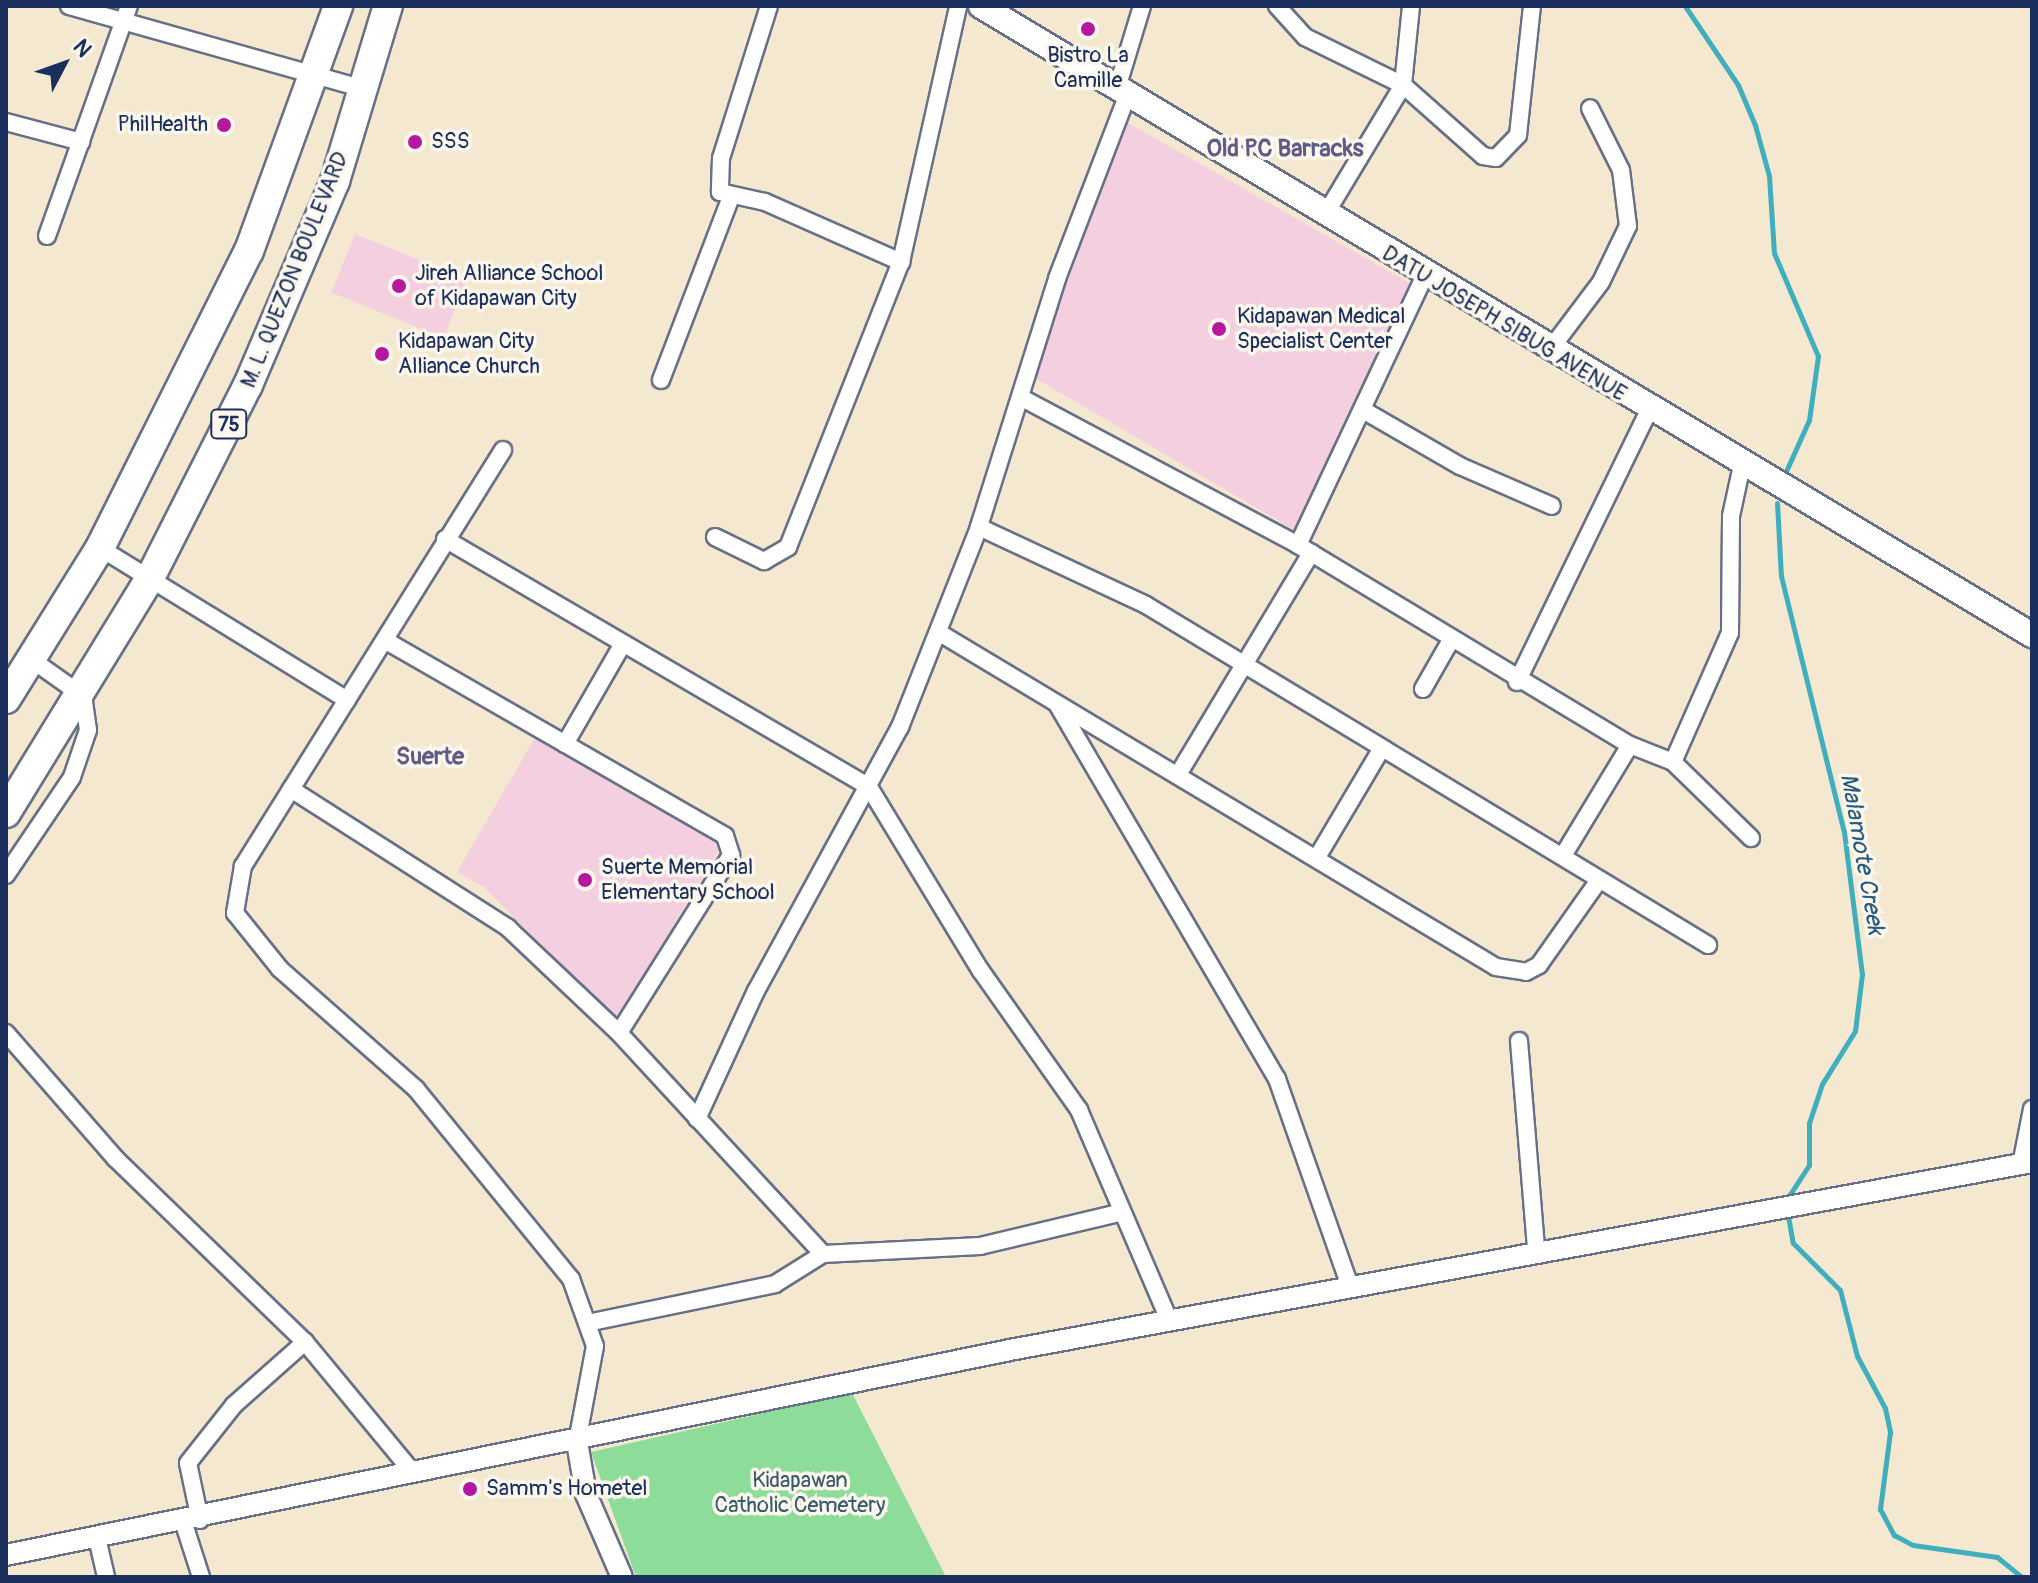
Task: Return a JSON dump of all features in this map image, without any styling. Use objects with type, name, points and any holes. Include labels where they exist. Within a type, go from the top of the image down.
[{"type":"highway","name":"75","points":[[6,699],[100,548],[249,251],[317,76],[338,6]]},
{"type":"highway","name":"M. L. QUEZON BOULEVARD","points":[[6,813],[83,696],[150,578],[299,271],[365,89],[388,6]]},
{"type":"main road","name":"DATU JOSEPH SIBUG AVENUE","points":[[981,6],[1123,88],[1424,277],[2032,635]]},
{"type":"street","points":[[69,6],[126,13],[365,89]]},
{"type":"street","points":[[730,199],[716,179],[769,6]]},
{"type":"street","points":[[715,537],[764,561],[788,547],[901,262],[958,6]]},
{"type":"street","points":[[697,1119],[756,991],[869,787],[938,632],[979,527],[1022,398],[1057,279],[1123,88],[1142,6]]},
{"type":"street","points":[[1277,6],[1305,37],[1403,85],[1483,156],[1505,155],[1518,135],[1532,6]]},
{"type":"street","points":[[1325,215],[1403,85],[1411,6]]},
{"type":"street","points":[[47,236],[126,13]]},
{"type":"street","points":[[1549,351],[1601,282],[1628,226],[1621,170],[1590,108]]},
{"type":"street","points":[[6,122],[81,142]]},
{"type":"street","points":[[730,199],[765,202],[901,262]]},
{"type":"street","points":[[661,380],[730,199]]},
{"type":"street","points":[[1179,773],[1244,663],[1305,549],[1363,410],[1424,277]]},
{"type":"street","points":[[1022,398],[1305,549],[1517,682],[1630,745],[1673,762],[1751,838]]},
{"type":"street","points":[[1363,410],[1460,466],[1552,506]]},
{"type":"street","points":[[1517,682],[1649,410]]},
{"type":"street","points":[[503,450],[445,539],[388,642],[347,700],[243,866],[235,913],[246,932],[416,1089],[563,1268],[592,1322],[595,1346],[577,1442],[586,1494],[622,1577]]},
{"type":"street","points":[[1673,762],[1730,633],[1731,516],[1742,465]]},
{"type":"street","points":[[979,527],[1146,605],[1564,854],[1599,880],[1708,945]]},
{"type":"street","points":[[445,539],[621,647],[869,787],[981,971],[1079,1110],[1119,1213],[1169,1320]]},
{"type":"street","points":[[100,548],[347,700]]},
{"type":"street","points":[[938,632],[1319,854],[1457,945],[1511,970],[1539,965],[1599,880]]},
{"type":"street","points":[[1423,689],[1451,640]]},
{"type":"street","points":[[388,642],[725,836],[731,855],[619,1033]]},
{"type":"street","points":[[565,744],[621,647]]},
{"type":"street","points":[[6,875],[83,755],[83,696],[31,659]]},
{"type":"street","points":[[1056,702],[1277,1079],[1349,1284]]},
{"type":"street","points":[[1564,854],[1630,745]]},
{"type":"street","points":[[1319,854],[1382,748]]},
{"type":"street","points":[[291,789],[486,909],[619,1033],[823,1254]]},
{"type":"street","points":[[6,1033],[115,1158],[305,1342],[411,1470]]},
{"type":"street","points":[[1519,1041],[1536,1248]]},
{"type":"street","points":[[6,1555],[98,1542],[411,1470],[577,1442],[1349,1284],[1536,1248],[2026,1163],[2032,1109]]},
{"type":"street","points":[[592,1322],[775,1284],[823,1254],[980,1246],[1119,1213]]},
{"type":"street","points":[[201,1577],[192,1522],[188,1463],[234,1405],[305,1342]]},
{"type":"street","points":[[98,1542],[106,1577]]},
{"type":"shaded area","name":"Kidapawan Medical Specialist Center","points":[[1125,121],[1409,283],[1301,534],[1030,375]]},
{"type":"shaded area","name":"Jireh Alliance School of Kidapawan City","points":[[355,234],[467,279],[444,338],[331,292]]},
{"type":"shaded area","name":"Suerte Memorial Elementary School","points":[[536,736],[722,845],[619,1015],[609,1014],[484,887],[457,872]]},
{"type":"green space","name":"Kidapawan Catholic Cemetery","points":[[852,1393],[946,1577],[636,1577],[591,1452]]},
{"type":"waterway","name":"Malamote Creek","points":[[1685,6],[1738,85],[1755,125],[1769,176],[1774,253],[1818,356],[1809,420],[1787,469]]},
{"type":"waterway","name":"Malamote Creek","points":[[1777,503],[1781,576],[1844,832],[1862,974],[1855,1031],[1822,1084],[1809,1123],[1809,1165],[1788,1197]]},
{"type":"waterway","name":"Malamote Creek","points":[[1788,1216],[1793,1243],[1840,1290],[1857,1356],[1885,1408],[1890,1432],[1880,1509],[1894,1535],[1913,1545],[1997,1557],[2022,1577]]},
{"type":"place","name":"Bistro La Camille","points":[[1088,29]]},
{"type":"place","name":"PhilHealth","points":[[224,125]]},
{"type":"place","name":"SSS","points":[[415,142]]},
{"type":"place","name":"Jireh Alliance School of Kidapawan City","points":[[399,286]]},
{"type":"place","name":"Kidapawan Medical Specialist Center","points":[[1219,329]]},
{"type":"place","name":"Kidapawan City Alliance Church","points":[[382,354]]},
{"type":"place","name":"Suerte Memorial Elementary School","points":[[585,880]]},
{"type":"place","name":"Samm's Hometel","points":[[470,1489]]},
{"type":"district","name":"Old PC Barracks","points":[[1285,149]]},
{"type":"district","name":"Suerte","points":[[430,757]]}]
